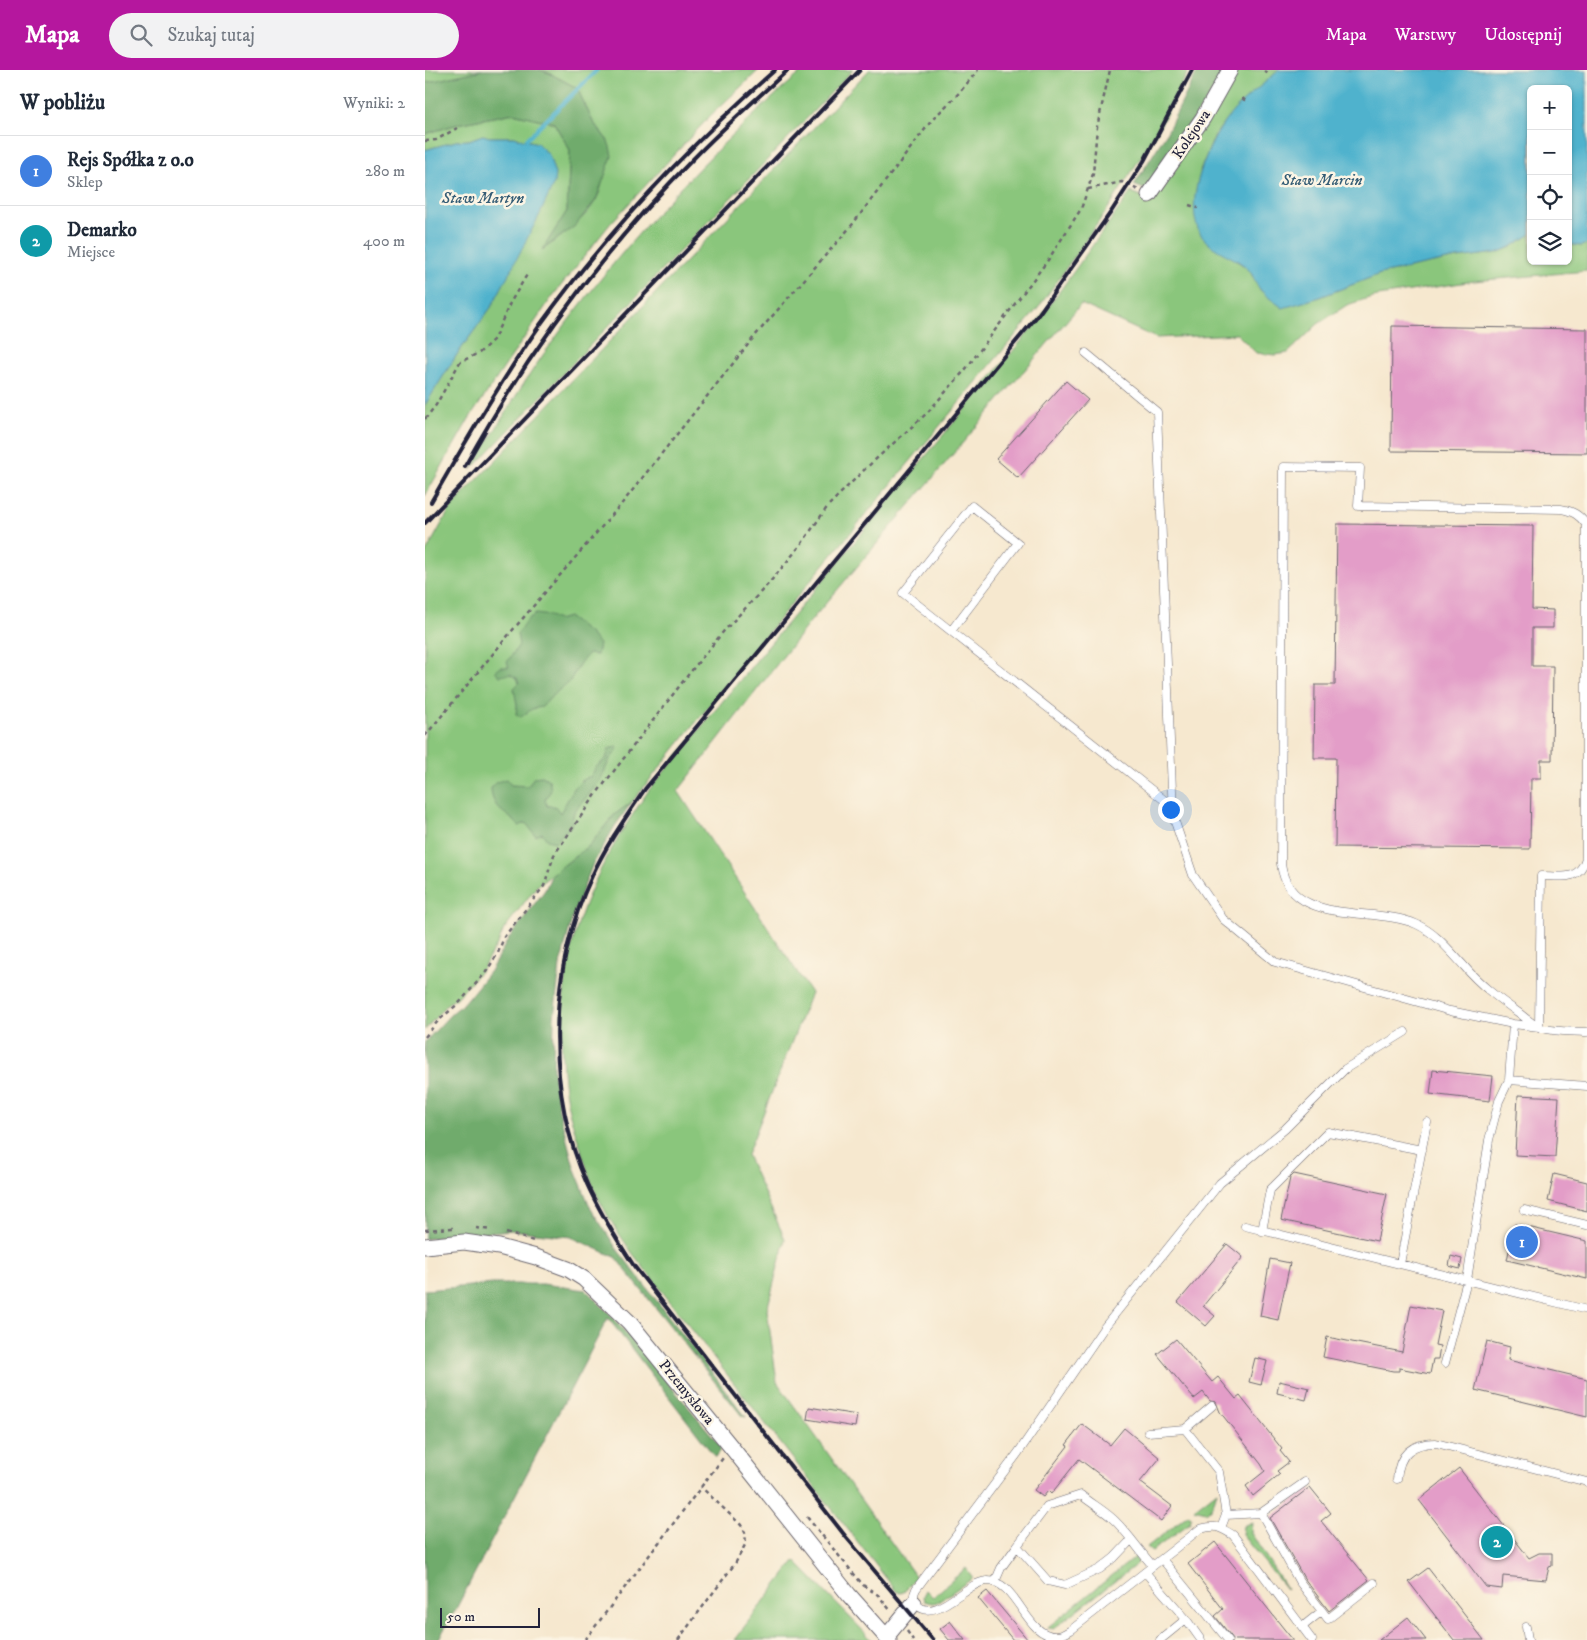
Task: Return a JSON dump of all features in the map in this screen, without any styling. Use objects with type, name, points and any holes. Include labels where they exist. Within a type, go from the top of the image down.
[{"type":"street","name":"Kolejowa","points":[[1149,195],[1203,118],[1230,70]]},
{"type":"street","name":"Przemysłowa","points":[[425,1246],[464,1242],[499,1247],[568,1269],[584,1279],[603,1295],[629,1322],[887,1638]]},
{"type":"street","points":[[887,1638],[914,1603]]},
{"type":"lane","points":[[1086,354],[1157,412],[1173,816],[1193,875],[1223,920],[1275,962],[1451,1011],[1513,1024],[1587,1032]]},
{"type":"lane","points":[[1283,467],[1359,468],[1358,506],[1561,509],[1572,511],[1586,524],[1586,858],[1584,866],[1573,876],[1541,876],[1539,1027],[1483,987],[1439,940],[1425,928],[1413,922],[1388,916],[1339,912],[1309,904],[1289,888],[1282,876],[1283,467]]},
{"type":"lane","points":[[951,631],[1019,544],[972,506],[903,593],[1173,807]]},
{"type":"lane","points":[[1445,1363],[1467,1280],[1489,1140],[1499,1101],[1509,1080],[1513,1024]]},
{"type":"lane","points":[[1312,1640],[1233,1535],[1213,1526],[1199,1529],[1071,1630],[1054,1638],[1037,1628],[1004,1587],[995,1582],[985,1581],[974,1584],[944,1605],[932,1609],[925,1610],[920,1608],[914,1603],[913,1596],[916,1588],[1017,1453],[1103,1329],[1220,1183],[1285,1129],[1345,1069],[1405,1032]]},
{"type":"lane","points":[[1509,1080],[1587,1086]]},
{"type":"lane","points":[[1400,1264],[1427,1122]]},
{"type":"lane","points":[[1262,1231],[1270,1190],[1328,1132],[1422,1150]]},
{"type":"lane","points":[[1524,1210],[1587,1225]]},
{"type":"lane","points":[[1245,1226],[1587,1310]]},
{"type":"lane","points":[[1147,1432],[1185,1429],[1212,1406]]},
{"type":"lane","points":[[1185,1429],[1219,1472],[1226,1515],[1221,1528]]},
{"type":"lane","points":[[1397,1479],[1400,1462],[1406,1454],[1417,1446],[1436,1442],[1587,1482]]},
{"type":"lane","points":[[1226,1515],[1261,1513],[1305,1482]]},
{"type":"lane","points":[[995,1582],[1001,1568],[1047,1506],[1081,1495],[1112,1518],[1153,1566]]},
{"type":"lane","points":[[1261,1513],[1299,1581],[1328,1619],[1374,1583]]},
{"type":"lane","points":[[1017,1546],[1048,1580],[1065,1585],[1101,1569],[1115,1558],[1131,1540]]},
{"type":"lane","points":[[1161,1560],[1227,1640]]},
{"type":"lane","points":[[1145,1572],[1186,1619],[1201,1640]]},
{"type":"lane","points":[[1302,1627],[1322,1611]]},
{"type":"lane","points":[[1160,1640],[1186,1619]]},
{"type":"lane","points":[[1526,1627],[1528,1640]]},
{"type":"path","points":[[425,736],[511,632],[624,501],[754,337],[852,225],[932,120],[959,93],[978,70]]},
{"type":"path","points":[[425,1037],[460,1002],[486,972],[498,953],[504,937],[544,886],[554,855],[597,793],[688,675],[723,632],[770,582],[800,546],[828,506],[865,469],[927,413],[965,370],[1048,260],[1081,209],[1093,174],[1097,127],[1110,70]]},
{"type":"path","points":[[1264,71],[1270,75]]},
{"type":"path","points":[[1242,98],[1247,102]]},
{"type":"path","points":[[425,141],[436,140],[457,128]]},
{"type":"path","points":[[1088,189],[1122,182],[1149,195]]},
{"type":"path","points":[[1189,205],[1198,208]]},
{"type":"path","points":[[425,419],[436,405],[460,362],[479,353],[494,339],[510,303],[529,273]]},
{"type":"path","points":[[585,1640],[732,1448]]},
{"type":"path","points":[[678,1640],[736,1562],[745,1546],[746,1534],[741,1525],[701,1487]]},
{"type":"green space","points":[[425,70],[482,70],[425,83]]},
{"type":"green space","points":[[482,70],[539,70],[549,73],[577,88],[593,122],[608,141],[610,147],[612,156],[596,200],[575,226],[542,250],[567,211],[570,150],[554,123],[513,113],[458,124],[425,134],[425,83]]},
{"type":"green space","points":[[539,70],[759,70],[711,115],[610,224],[552,297],[469,419],[425,496],[425,405],[458,353],[492,306],[537,143],[514,137],[489,137],[483,135],[425,150],[425,134],[458,124],[513,113],[554,123],[570,150],[567,211],[544,249],[578,222],[598,197],[608,141],[593,122],[577,88],[549,73]]},
{"type":"green space","points":[[804,70],[853,70],[471,470],[533,369],[602,278],[698,169],[732,135]]},
{"type":"green space","points":[[869,70],[1189,70],[1157,132],[1109,207],[1039,307],[792,603],[632,802],[614,815],[589,846],[537,886],[504,929],[482,969],[457,998],[447,1004],[425,1030],[425,554],[451,507]]},
{"type":"green space","points":[[1198,70],[1227,70],[1146,190],[1134,185],[1166,134]]},
{"type":"green space","points":[[1236,70],[1279,70],[1230,115],[1215,135],[1200,171],[1235,260],[1249,269],[1259,289],[1282,307],[1320,297],[1380,274],[1457,258],[1496,253],[1511,247],[1527,237],[1527,265],[1572,265],[1572,245],[1581,246],[1587,244],[1587,271],[1474,281],[1372,297],[1347,305],[1318,324],[1288,353],[1275,355],[1256,353],[1237,334],[1156,338],[1081,304],[810,622],[678,791],[811,993],[747,1155],[785,1239],[767,1310],[777,1382],[916,1577],[904,1592],[900,1593],[896,1591],[633,1254],[601,1203],[589,1176],[571,1120],[564,1081],[562,1035],[568,964],[585,903],[619,837],[649,790],[1041,317],[1131,192],[1152,201]]},
{"type":"green space","points":[[536,614],[550,616],[558,620],[568,617],[590,634],[599,644],[597,655],[588,654],[580,663],[570,681],[542,707],[532,709],[521,717],[516,714],[517,705],[514,688],[519,683],[517,678],[510,674],[500,676],[495,671],[500,667],[509,667],[507,662],[519,645],[517,634],[528,619]]},
{"type":"green space","points":[[617,746],[617,752],[611,757],[600,781],[574,812],[571,826],[555,842],[547,840],[542,833],[536,836],[526,823],[519,826],[494,802],[491,788],[497,782],[506,779],[511,785],[528,786],[534,777],[542,776],[549,780],[551,790],[545,800],[547,806],[555,806],[560,813],[575,787],[582,780],[591,776],[596,767],[606,759],[609,749]]},
{"type":"green space","points":[[632,802],[615,826],[592,866],[573,915],[560,965],[554,1018],[553,1070],[559,1110],[574,1167],[591,1209],[617,1249],[746,1417],[742,1416],[615,1257],[571,1237],[510,1230],[425,1239],[425,1042],[465,1002],[490,971],[509,938],[545,890],[552,874],[589,846],[614,815]]},
{"type":"green space","points":[[493,1284],[543,1284],[586,1290],[612,1316],[720,1445],[720,1452],[715,1457],[608,1318],[456,1609],[438,1640],[425,1640],[425,1290]]},
{"type":"green space","points":[[1217,1491],[1212,1505],[1206,1512],[1194,1509]]},
{"type":"green space","points":[[1189,1514],[1191,1518],[1190,1523],[1152,1551],[1147,1547]]},
{"type":"green space","points":[[1252,1522],[1251,1533],[1287,1590],[1242,1535],[1243,1526]]},
{"type":"green space","points":[[1135,1557],[1138,1562],[1137,1564],[1053,1629],[1048,1627]]},
{"type":"green space","points":[[795,1561],[872,1640],[734,1640]]},
{"type":"green space","points":[[966,1568],[973,1578],[938,1602],[924,1601],[923,1596],[926,1590],[933,1597]]},
{"type":"water","name":"Staw Marcin","points":[[1279,70],[1587,70],[1587,244],[1581,246],[1572,245],[1572,85],[1527,85],[1527,237],[1511,247],[1496,253],[1457,258],[1380,274],[1320,297],[1283,308],[1261,291],[1248,269],[1209,244],[1197,226],[1194,211],[1195,194],[1205,158],[1221,128],[1240,104]]},
{"type":"water","name":"Staw Martyn","points":[[483,135],[489,137],[514,137],[537,143],[549,155],[555,174],[554,183],[492,306],[458,353],[425,405],[425,150]]},
{"type":"building","points":[[1392,326],[1587,329],[1587,453],[1391,451]]},
{"type":"building","points":[[1066,381],[1088,400],[1018,478],[996,459]]},
{"type":"building","points":[[1337,524],[1533,526],[1532,609],[1553,610],[1553,628],[1532,628],[1532,666],[1553,666],[1552,760],[1541,760],[1541,778],[1531,778],[1530,849],[1335,847],[1336,758],[1314,758],[1315,685],[1335,685]]},
{"type":"building","points":[[1433,1070],[1493,1076],[1490,1101],[1430,1094]]},
{"type":"building","points":[[1518,1095],[1559,1097],[1555,1157],[1515,1155]]},
{"type":"building","points":[[1294,1174],[1387,1194],[1377,1241],[1281,1220],[1290,1178]]},
{"type":"building","points":[[1554,1174],[1587,1182],[1587,1211],[1548,1201]]},
{"type":"building","points":[[1515,1224],[1587,1241],[1587,1279],[1507,1260]]},
{"type":"building","points":[[1227,1244],[1243,1257],[1203,1306],[1215,1316],[1206,1326],[1178,1302]]},
{"type":"building","points":[[1451,1256],[1462,1259],[1460,1269],[1449,1266]]},
{"type":"building","points":[[1270,1259],[1290,1263],[1278,1320],[1260,1316]]},
{"type":"building","points":[[1411,1305],[1442,1311],[1435,1345],[1440,1346],[1438,1359],[1433,1359],[1430,1374],[1399,1368],[1399,1371],[1393,1371],[1323,1357],[1327,1337],[1402,1352]]},
{"type":"building","points":[[1176,1339],[1212,1382],[1218,1377],[1236,1399],[1240,1396],[1282,1449],[1280,1451],[1289,1462],[1277,1471],[1280,1474],[1253,1496],[1246,1486],[1265,1471],[1261,1464],[1220,1412],[1216,1402],[1210,1401],[1203,1392],[1194,1399],[1157,1354]]},
{"type":"building","points":[[1487,1341],[1510,1347],[1508,1360],[1587,1379],[1587,1417],[1475,1390]]},
{"type":"building","points":[[1255,1358],[1267,1361],[1261,1385],[1249,1382]]},
{"type":"building","points":[[1279,1381],[1309,1388],[1306,1400],[1277,1393]]},
{"type":"building","points":[[809,1407],[857,1415],[855,1427],[807,1419]]},
{"type":"building","points":[[1082,1424],[1110,1445],[1124,1428],[1160,1458],[1140,1482],[1172,1506],[1161,1521],[1079,1459],[1051,1494],[1048,1491],[1043,1497],[1034,1490],[1068,1446],[1066,1445]]},
{"type":"building","points":[[1459,1468],[1529,1558],[1539,1553],[1552,1553],[1552,1566],[1549,1567],[1546,1580],[1503,1576],[1502,1589],[1486,1587],[1419,1500]]},
{"type":"building","points":[[1310,1487],[1331,1513],[1321,1521],[1369,1580],[1329,1611],[1304,1578],[1270,1518]]},
{"type":"building","points":[[1215,1542],[1293,1640],[1234,1640],[1215,1616],[1223,1609],[1188,1564]]},
{"type":"building","points":[[1428,1568],[1484,1640],[1454,1640],[1409,1582]]},
{"type":"building","points":[[987,1591],[1028,1640],[1013,1640],[978,1598]]},
{"type":"building","points":[[1408,1617],[1426,1640],[1379,1640]]},
{"type":"building","points":[[950,1621],[965,1640],[949,1640],[940,1629]]},
{"type":"waterway","points":[[527,139],[597,70]]},
{"type":"railway","points":[[431,502],[511,368],[540,325],[593,256],[680,160],[775,70]]},
{"type":"railway","points":[[465,466],[514,383],[598,266],[694,158],[728,124],[788,70]]},
{"type":"railway","points":[[425,523],[860,70]]},
{"type":"railway","points":[[933,1640],[846,1537],[634,1266],[609,1226],[587,1184],[573,1147],[564,1109],[559,1070],[557,1030],[560,990],[567,950],[577,912],[592,876],[610,842],[645,789],[1038,315],[1111,212],[1144,161],[1192,70]]},
{"type":"place","name":"Rejs Spółka z o.o","points":[[1522,1242]]},
{"type":"place","name":"Demarko","points":[[1497,1542]]}]
